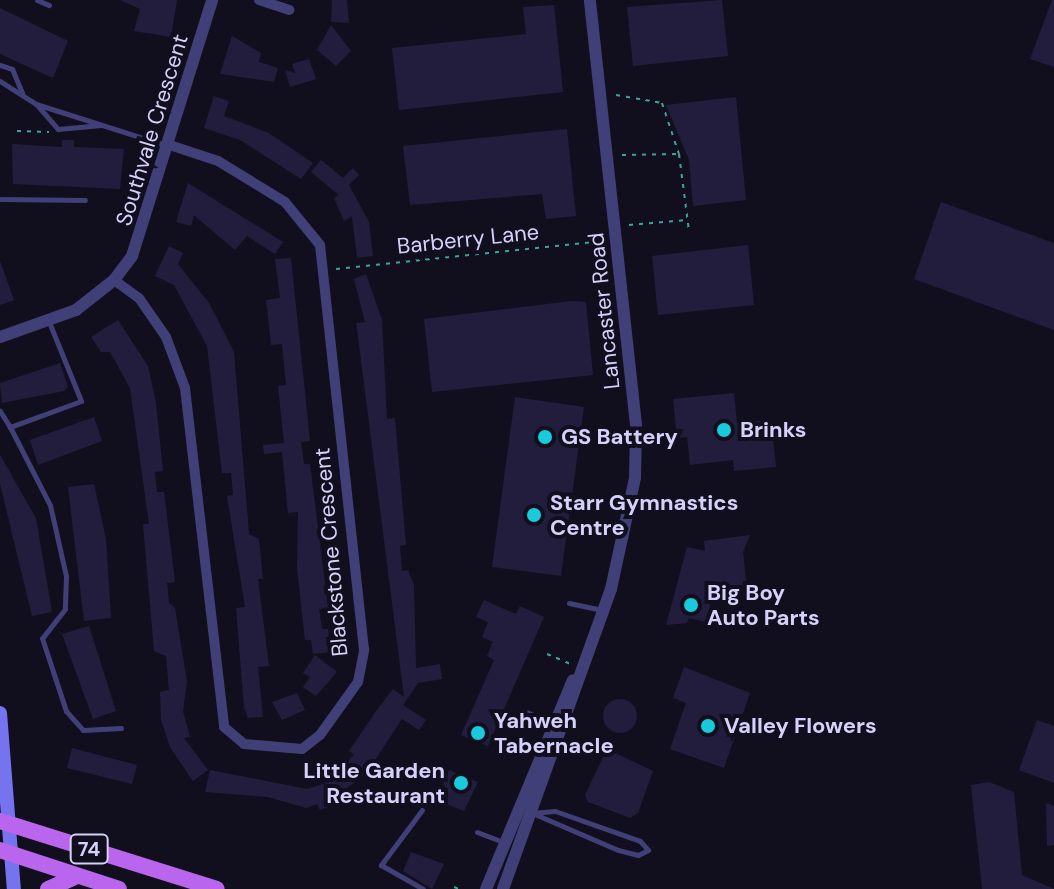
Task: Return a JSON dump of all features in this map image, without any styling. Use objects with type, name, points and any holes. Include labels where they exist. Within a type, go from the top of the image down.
[{"type":"main road","points":[[0,713],[7,852],[14,889]]},
{"type":"main road","name":"74","points":[[6,823],[217,889]]},
{"type":"main road","name":"74","points":[[7,852],[119,889]]},
{"type":"main road","points":[[48,889],[77,876]]},
{"type":"street","name":"Southvale Crescent","points":[[0,337],[49,322],[114,280],[143,234],[212,0]]},
{"type":"street","points":[[259,0],[289,10]]},
{"type":"street","name":"Lancaster Road","points":[[503,889],[532,813],[559,725],[602,612],[635,478],[636,425],[590,0]]},
{"type":"street","name":"Blackstone Crescent","points":[[114,280],[139,298],[166,337],[185,388],[224,727],[244,744],[296,750],[320,735],[358,682],[364,650],[320,245],[285,202],[218,161],[170,145]]},
{"type":"street","name":"Lancaster Road","points":[[486,889],[503,842],[559,725]]},
{"type":"lane","points":[[37,0],[49,5]]},
{"type":"lane","points":[[0,65],[12,69],[22,94]]},
{"type":"lane","points":[[0,81],[36,104],[58,129],[101,125]]},
{"type":"lane","points":[[36,104],[81,113],[101,125],[170,145]]},
{"type":"lane","points":[[0,199],[85,200]]},
{"type":"lane","points":[[10,427],[81,401],[49,322]]},
{"type":"lane","points":[[0,411],[50,505],[66,576],[65,609],[42,638],[66,711],[83,730],[121,728]]},
{"type":"lane","points":[[569,603],[602,612]]},
{"type":"lane","points":[[524,711],[559,725]]},
{"type":"lane","points":[[422,810],[381,865],[423,889]]},
{"type":"lane","points":[[555,811],[648,850],[638,855],[618,850],[532,813],[555,811]]},
{"type":"lane","points":[[477,832],[503,842]]},
{"type":"path","points":[[616,95],[662,103],[679,154],[689,231]]},
{"type":"path","points":[[17,131],[39,136],[58,129]]},
{"type":"path","points":[[622,155],[679,154]]},
{"type":"path","points":[[629,225],[687,220]]},
{"type":"path","name":"Barberry Lane","points":[[323,271],[617,239]]},
{"type":"path","points":[[547,654],[571,664]]},
{"type":"path","points":[[454,887],[459,889]]},
{"type":"building","points":[[120,0],[177,0],[171,37],[134,31],[140,9]]},
{"type":"building","points":[[332,0],[347,0],[349,23],[331,22]]},
{"type":"building","points":[[722,0],[728,56],[633,66],[627,7]]},
{"type":"building","points":[[1054,0],[1054,67],[1030,59]]},
{"type":"building","points":[[554,5],[563,92],[399,110],[392,48],[526,34],[523,7]]},
{"type":"building","points":[[0,8],[68,41],[53,78],[0,54]]},
{"type":"building","points":[[331,25],[351,51],[336,66],[317,50]]},
{"type":"building","points":[[232,36],[261,53],[259,62],[278,68],[274,82],[220,74]]},
{"type":"building","points":[[309,59],[316,79],[290,87],[285,70],[295,73],[292,64]]},
{"type":"building","points":[[214,96],[229,101],[224,116],[269,133],[313,163],[301,179],[240,140],[204,128]]},
{"type":"building","points":[[736,97],[746,200],[693,206],[689,160],[666,105]]},
{"type":"building","points":[[567,129],[576,216],[546,219],[542,194],[410,205],[403,146]]},
{"type":"building","points":[[62,140],[74,140],[74,147],[124,149],[120,189],[13,184],[12,144],[62,147]]},
{"type":"building","points":[[321,160],[343,178],[353,168],[359,175],[349,185],[369,222],[373,256],[357,258],[352,216],[344,221],[334,198],[339,195],[311,172]]},
{"type":"building","points":[[188,183],[283,242],[275,254],[247,236],[235,250],[194,215],[191,226],[176,222]]},
{"type":"building","points":[[941,202],[1054,243],[1054,330],[914,279]]},
{"type":"building","points":[[748,245],[754,305],[658,315],[652,256]]},
{"type":"building","points":[[169,246],[183,253],[178,264],[209,303],[234,352],[249,534],[259,539],[263,579],[258,579],[269,666],[258,667],[263,717],[248,718],[244,708],[236,608],[245,607],[227,496],[233,495],[231,473],[222,473],[207,346],[174,285],[155,276]]},
{"type":"building","points":[[291,258],[310,441],[301,442],[304,464],[310,464],[328,608],[319,609],[322,629],[328,629],[330,652],[313,654],[311,640],[305,640],[297,568],[298,512],[288,513],[282,452],[264,454],[263,445],[284,443],[278,386],[286,385],[282,344],[271,345],[266,300],[280,298],[275,259]]},
{"type":"building","points":[[0,261],[14,300],[0,305]]},
{"type":"building","points":[[366,274],[382,320],[387,419],[395,418],[406,545],[400,546],[402,571],[408,570],[414,585],[416,668],[440,664],[442,679],[418,683],[403,705],[426,720],[419,730],[402,719],[366,774],[333,798],[334,805],[320,810],[317,804],[306,808],[268,797],[205,792],[210,770],[307,789],[345,777],[338,770],[354,755],[349,751],[376,711],[393,689],[404,697],[356,323],[365,322],[354,279]]},
{"type":"building","points":[[572,301],[586,302],[593,375],[432,392],[424,319]]},
{"type":"building","points":[[118,320],[148,366],[156,403],[163,471],[155,472],[157,492],[164,492],[175,582],[167,583],[169,603],[175,608],[187,682],[183,711],[190,737],[184,738],[208,770],[193,781],[170,747],[161,720],[160,692],[169,690],[166,656],[154,651],[143,524],[149,524],[130,388],[110,352],[101,352],[91,337]]},
{"type":"building","points":[[60,363],[68,387],[64,391],[2,403],[0,383]]},
{"type":"building","name":"Brinks","points":[[734,393],[737,423],[771,420],[776,467],[734,471],[733,460],[690,465],[687,437],[677,438],[673,399]]},
{"type":"building","points":[[515,397],[584,407],[561,576],[492,567]]},
{"type":"building","points":[[94,417],[102,441],[38,465],[30,440]]},
{"type":"building","points":[[0,455],[36,518],[52,612],[32,616],[0,484]]},
{"type":"building","points":[[94,484],[106,539],[111,618],[84,621],[68,487]]},
{"type":"building","points":[[750,535],[743,552],[747,589],[713,593],[706,622],[689,618],[687,623],[666,625],[687,547],[705,551],[704,541]]},
{"type":"building","points":[[484,600],[516,614],[520,606],[544,617],[488,746],[461,735],[494,660],[487,656],[493,642],[482,637],[488,622],[476,617]]},
{"type":"building","points":[[89,626],[116,711],[93,719],[62,634]]},
{"type":"building","points":[[315,655],[337,672],[316,696],[303,687],[310,677],[303,673]]},
{"type":"building","name":"Valley Flowers","points":[[684,667],[750,693],[724,768],[670,749],[686,703],[673,698]]},
{"type":"building","points":[[297,693],[305,710],[282,720],[272,702]]},
{"type":"building","points":[[620,699],[632,704],[637,716],[632,728],[620,733],[608,728],[603,716],[608,704]]},
{"type":"building","points":[[1037,720],[1054,726],[1054,783],[1019,770]]},
{"type":"building","points":[[72,748],[137,765],[132,784],[67,768]]},
{"type":"building","points":[[607,749],[653,771],[638,813],[630,818],[588,802],[585,795]]},
{"type":"building","points":[[449,770],[478,782],[464,811],[436,800]]},
{"type":"building","points":[[989,782],[1014,792],[1022,875],[1054,889],[982,889],[971,785]]},
{"type":"building","points":[[1046,803],[1054,806],[1054,845],[1047,846]]},
{"type":"building","points":[[411,852],[444,864],[432,889],[403,871]]},
{"type":"place","name":"Brinks","points":[[724,430]]},
{"type":"place","name":"GS Battery","points":[[545,437]]},
{"type":"place","name":"Starr Gymnastics Centre","points":[[534,515]]},
{"type":"place","name":"Big Boy Auto Parts","points":[[691,605]]},
{"type":"place","name":"Valley Flowers","points":[[708,726]]},
{"type":"place","name":"Yahweh Tabernacle","points":[[478,733]]},
{"type":"place","name":"Little Garden Restaurant","points":[[461,783]]}]
